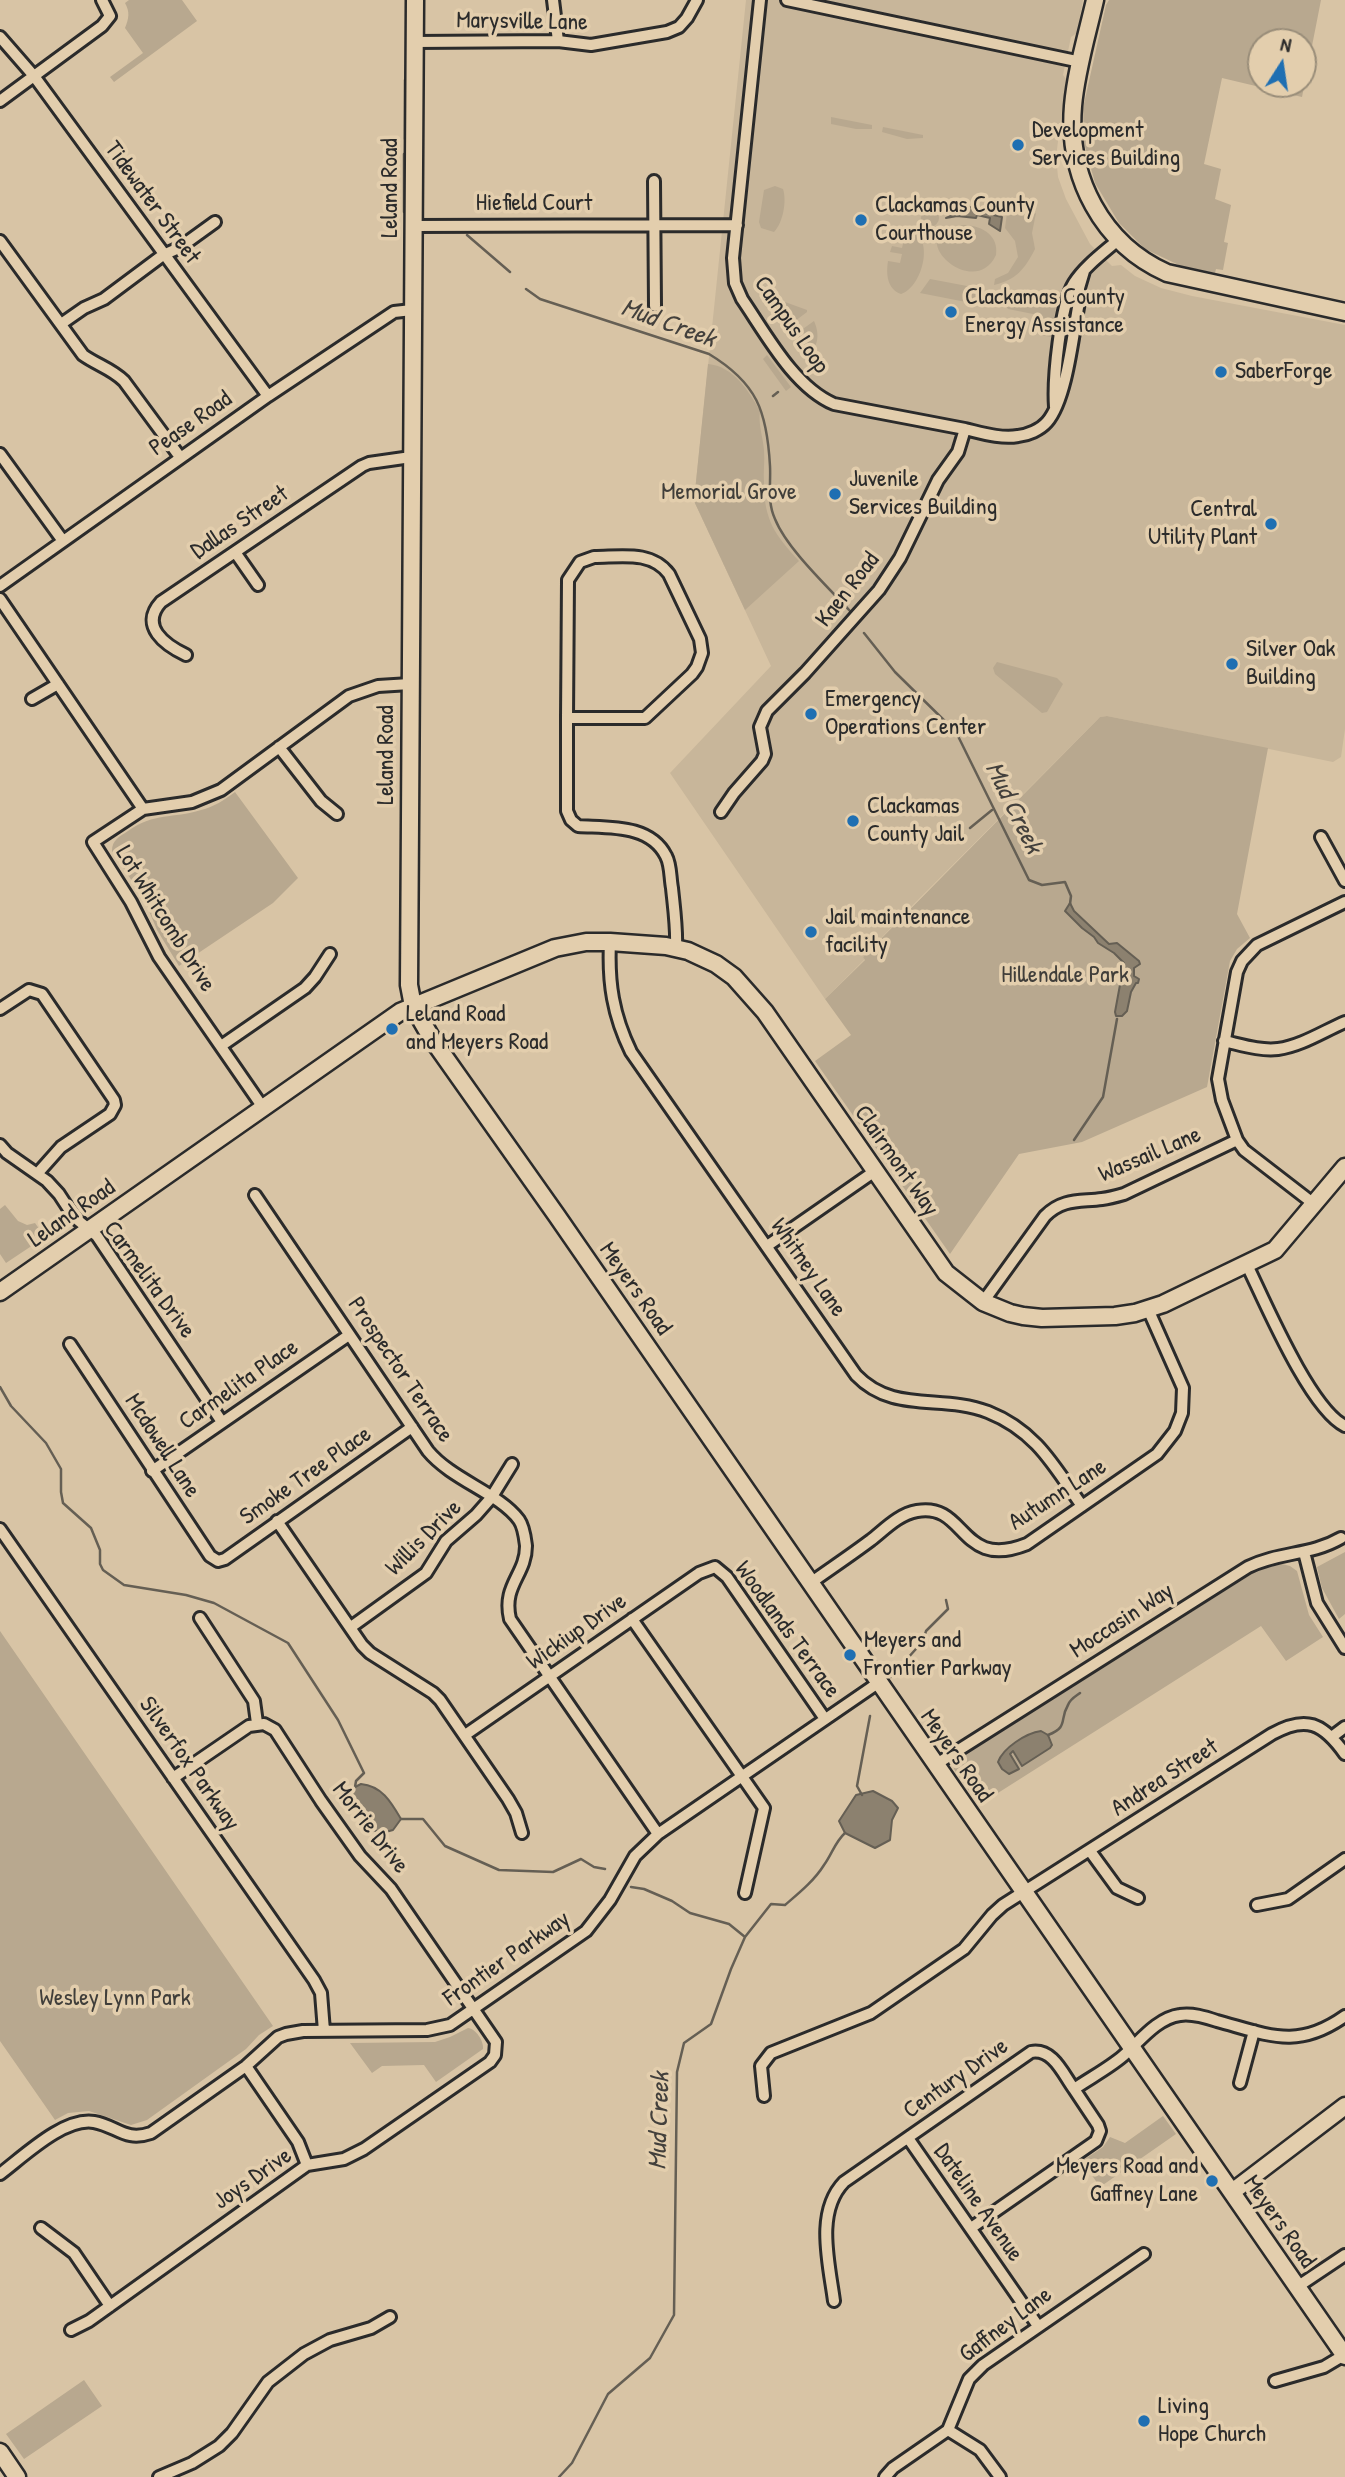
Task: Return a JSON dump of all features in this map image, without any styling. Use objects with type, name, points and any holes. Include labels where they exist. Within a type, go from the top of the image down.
[{"type":"main road","name":"Leland Road","points":[[0,1292],[400,1012],[413,1006],[409,985],[415,0]]},
{"type":"main road","points":[[1095,0],[1072,113],[1077,160],[1091,203],[1118,240],[1141,260],[1182,278],[1345,312]]},
{"type":"main road","name":"Clairmont Way","points":[[413,1006],[555,948],[586,942],[676,948],[716,964],[752,995],[946,1273],[984,1302],[1010,1313],[1042,1318],[1115,1316],[1148,1309],[1275,1250],[1345,1167]]},
{"type":"main road","name":"Meyers Road","points":[[413,1006],[432,1039],[1344,2356]]},
{"type":"main road","points":[[1232,2192],[1345,2106]]},
{"type":"street","points":[[0,101],[102,26],[110,16],[102,0]]},
{"type":"street","points":[[553,0],[558,41]]},
{"type":"street","name":"Marysville Lane","points":[[414,42],[558,41],[591,45],[667,32],[679,27],[697,0]]},
{"type":"street","name":"Campus Loop","points":[[760,0],[733,271],[742,299],[773,344],[813,393],[834,404],[965,429]]},
{"type":"street","points":[[787,0],[1081,62]]},
{"type":"street","name":"Tidewater Street","points":[[0,37],[34,76],[268,396]]},
{"type":"street","points":[[654,181],[655,306]]},
{"type":"street","points":[[61,324],[84,308],[104,299],[163,255],[179,248],[215,222]]},
{"type":"street","name":"Hiefield Court","points":[[413,226],[737,225]]},
{"type":"street","points":[[965,429],[1007,437],[1025,435],[1047,422],[1055,407],[1054,384],[1067,299],[1074,283],[1084,271],[1118,240]]},
{"type":"street","points":[[0,241],[83,355],[113,370],[124,381],[180,457]]},
{"type":"street","name":"Pease Road","points":[[0,586],[268,396],[394,312],[412,310]]},
{"type":"street","name":"Kaen Road","points":[[722,813],[734,793],[762,761],[765,754],[760,727],[767,711],[879,590],[900,558],[938,480],[958,452],[965,429]]},
{"type":"street","points":[[0,454],[63,541]]},
{"type":"street","name":"Dallas Street","points":[[186,655],[166,645],[152,624],[154,609],[161,602],[362,466],[411,457]]},
{"type":"street","points":[[235,552],[257,585]]},
{"type":"street","points":[[567,718],[645,718],[697,667],[702,653],[700,639],[669,574],[657,561],[642,557],[594,557],[580,562],[571,573],[567,587],[567,718],[567,811],[578,826],[637,831],[660,847],[667,858],[677,930],[676,948]]},
{"type":"street","points":[[0,599],[142,808]]},
{"type":"street","points":[[32,699],[58,684]]},
{"type":"street","name":"Lot Whitcomb Drive","points":[[264,1109],[159,957],[131,902],[93,842],[142,808],[192,802],[221,790],[349,696],[378,686],[410,684]]},
{"type":"street","points":[[279,747],[321,801],[337,814]]},
{"type":"street","points":[[1321,837],[1345,881]]},
{"type":"street","points":[[1237,1140],[1219,1088],[1219,1069],[1237,972],[1249,952],[1265,940],[1345,902]]},
{"type":"street","name":"Whitney Lane","points":[[610,942],[610,994],[621,1031],[631,1052],[856,1375],[873,1390],[896,1399],[971,1406],[1006,1421],[1033,1440],[1082,1506]]},
{"type":"street","points":[[221,1046],[304,988],[316,977],[330,954]]},
{"type":"street","points":[[0,1009],[30,990],[42,993],[112,1094],[115,1105],[110,1114],[52,1154],[37,1174]]},
{"type":"street","points":[[1224,1041],[1256,1048],[1278,1049],[1290,1047],[1345,1022]]},
{"type":"street","name":"Wassail Lane","points":[[984,1302],[1045,1216],[1056,1206],[1073,1200],[1106,1199],[1124,1194],[1237,1140],[1253,1158],[1314,1204]]},
{"type":"street","name":"Carmelita Drive","points":[[0,1145],[37,1174],[58,1194],[74,1217],[97,1236],[222,1422]]},
{"type":"street","points":[[767,1246],[875,1171]]},
{"type":"street","name":"Prospector Terrace","points":[[255,1195],[437,1461],[491,1498],[520,1522],[525,1536],[523,1562],[508,1597],[510,1619],[658,1833]]},
{"type":"street","points":[[1247,1265],[1296,1366],[1332,1417],[1345,1426]]},
{"type":"street","name":"Autumn Lane","points":[[809,1584],[899,1518],[919,1510],[940,1513],[957,1524],[970,1540],[979,1546],[1002,1551],[1027,1544],[1157,1454],[1171,1439],[1180,1422],[1183,1388],[1148,1309]]},
{"type":"street","name":"Carmelita Place","points":[[152,1471],[349,1335]]},
{"type":"street","name":"Mcdowell Lane","points":[[70,1344],[210,1556],[218,1562],[225,1559]]},
{"type":"street","name":"Smoke Tree Place","points":[[225,1559],[412,1427]]},
{"type":"street","name":"Willis Drive","points":[[351,1628],[426,1573],[446,1541],[491,1498],[512,1465]]},
{"type":"street","points":[[277,1521],[362,1645],[370,1653],[433,1693],[508,1799],[522,1833]]},
{"type":"street","name":"Silverfox Parkway","points":[[0,1529],[314,1980],[321,1993],[324,2031]]},
{"type":"street","name":"Moccasin Way","points":[[935,1765],[1248,1567],[1281,1554],[1323,1548],[1341,1538]]},
{"type":"street","points":[[1304,1552],[1317,1603],[1345,1648]]},
{"type":"street","name":"Wickiup Drive","points":[[465,1735],[699,1573],[715,1567]]},
{"type":"street","name":"Woodlands Terrace","points":[[715,1567],[727,1577],[825,1719]]},
{"type":"street","points":[[173,1778],[238,1731],[257,1723],[254,1701],[200,1618]]},
{"type":"street","points":[[632,1619],[764,1808],[745,1893]]},
{"type":"street","name":"Frontier Parkway","points":[[0,2174],[71,2125],[97,2123],[124,2135],[148,2134],[246,2066],[281,2036],[296,2031],[439,2029],[450,2025],[586,1931],[604,1910],[635,1856],[658,1833],[878,1683]]},
{"type":"street","name":"Morrie Drive","points":[[257,1723],[275,1730],[360,1856],[391,1889],[496,2042],[496,2051]]},
{"type":"street","name":"Andrea Street","points":[[764,2096],[761,2066],[771,2053],[871,2013],[964,1949],[992,1915],[1286,1726],[1298,1723],[1315,1725],[1333,1736]]},
{"type":"street","points":[[1345,1727],[1333,1736],[1345,1754]]},
{"type":"street","points":[[1090,1851],[1118,1888],[1138,1898]]},
{"type":"street","points":[[1257,1905],[1288,1899],[1345,1859]]},
{"type":"street","points":[[1074,2089],[1122,2057],[1142,2037],[1167,2020],[1182,2014],[1193,2014],[1282,2037],[1307,2036],[1328,2028],[1345,2016]]},
{"type":"street","points":[[1240,2083],[1254,2031]]},
{"type":"street","name":"Century Drive","points":[[834,2301],[827,2226],[834,2192],[844,2182],[1031,2052],[1040,2050],[1049,2054],[1100,2131],[1096,2141],[971,2228]]},
{"type":"street","name":"Joys Drive","points":[[71,2330],[89,2321],[307,2165],[344,2160],[354,2155],[490,2062],[496,2051]]},
{"type":"street","points":[[246,2066],[299,2142],[307,2165]]},
{"type":"street","name":"Dateline Avenue","points":[[908,2138],[1038,2326]]},
{"type":"street","points":[[41,2228],[70,2249],[110,2306]]},
{"type":"street","name":"Gaffney Lane","points":[[948,2430],[969,2379],[982,2365],[1144,2254]]},
{"type":"street","points":[[1297,2287],[1345,2255]]},
{"type":"street","points":[[159,2477],[192,2463],[219,2446],[232,2433],[268,2382],[304,2354],[330,2340],[371,2328],[390,2316]]},
{"type":"street","points":[[1275,2381],[1324,2367],[1344,2356]]},
{"type":"street","points":[[885,2477],[893,2468],[948,2430],[980,2450],[1000,2477]]},
{"type":"shaded area","points":[[746,0],[1083,0],[1077,33],[1071,37],[1063,75],[1066,79],[1056,157],[1058,177],[1066,199],[1090,244],[1112,266],[1121,265],[1135,276],[1161,288],[1345,325],[1345,729],[1341,757],[1333,762],[1107,716],[1100,717],[912,906],[825,999],[670,773],[771,666],[694,501]]},
{"type":"shaded area","points":[[986,208],[985,213],[1002,217],[1000,231],[989,224],[990,218],[977,215],[976,218],[946,218],[958,213],[958,209]]},
{"type":"shaded area","points":[[1070,903],[1074,911],[1109,944],[1117,943],[1139,961],[1140,964],[1134,968],[1138,983],[1131,992],[1127,1011],[1122,1016],[1116,1016],[1115,1012],[1124,963],[1098,943],[1065,911]]},
{"type":"shaded area","points":[[1041,1731],[1048,1735],[1052,1745],[1050,1748],[1022,1766],[1013,1751],[1010,1754],[1019,1769],[1009,1774],[1002,1769],[998,1762],[1010,1747],[1022,1738]]},
{"type":"shaded area","points":[[361,1784],[380,1791],[393,1807],[401,1819],[393,1830],[382,1833],[370,1829],[349,1800],[351,1789]]},
{"type":"shaded area","points":[[873,1791],[892,1801],[898,1808],[892,1820],[890,1840],[875,1848],[845,1833],[839,1821],[856,1795]]},
{"type":"green space","points":[[129,0],[182,0],[197,21],[114,82],[110,77],[143,53],[125,28],[128,9],[125,3]]},
{"type":"green space","points":[[1109,0],[1321,0],[1316,28],[1247,28],[1247,84],[1222,78],[1204,164],[1221,169],[1215,199],[1231,205],[1224,242],[1228,243],[1223,270],[1216,269],[1215,273],[1181,266],[1145,249],[1119,223],[1095,183],[1084,143],[1083,108]]},
{"type":"green space","points":[[831,117],[872,125],[872,129],[831,124]]},
{"type":"green space","points":[[883,127],[923,135],[923,138],[907,139],[882,132]]},
{"type":"green space","points":[[775,186],[783,189],[785,200],[782,218],[774,232],[761,228],[759,222],[764,190]]},
{"type":"green space","points":[[930,209],[936,212],[939,218],[936,224],[930,227],[924,224],[921,218],[924,212]]},
{"type":"green space","points":[[1007,213],[1027,217],[1036,213],[1032,233],[1035,249],[1019,273],[994,285],[995,279],[1008,273],[1018,257],[1015,241],[1005,228]]},
{"type":"green space","points":[[965,225],[984,230],[992,237],[996,248],[996,255],[985,268],[972,272],[958,268],[946,260],[938,249],[937,238],[946,229]]},
{"type":"green space","points":[[908,229],[917,233],[922,241],[923,261],[915,282],[901,294],[890,285],[887,266],[888,261],[900,263],[902,254],[890,252],[892,246],[902,248],[904,240],[896,238],[905,234]]},
{"type":"green space","points":[[930,279],[983,289],[981,301],[970,299],[966,302],[920,293]]},
{"type":"green space","points":[[997,292],[1050,302],[1057,300],[1051,337],[1041,335],[1043,316],[1008,309],[1005,305],[995,303]]},
{"type":"green space","points":[[785,302],[807,310],[787,327],[770,308],[776,303]]},
{"type":"green space","points":[[814,321],[817,331],[816,345],[805,355],[793,336]]},
{"type":"green space","points":[[767,355],[791,387],[786,391],[763,359]]},
{"type":"green space","name":"Memorial Grove","points":[[708,364],[733,374],[760,411],[766,507],[777,535],[799,561],[745,610],[694,501]]},
{"type":"green space","points":[[997,662],[1057,678],[1063,684],[1047,712],[1042,713],[995,674],[993,668]]},
{"type":"green space","name":"Hillendale Park","points":[[1107,716],[1268,748],[1237,914],[1250,938],[1237,949],[1230,961],[1207,1087],[1082,1142],[1019,1154],[950,1254],[815,1061],[851,1035],[825,999],[865,960],[863,957],[1100,717]]},
{"type":"green space","points":[[235,792],[298,878],[273,903],[179,966],[157,930],[144,899],[112,851],[113,844],[122,835],[147,821],[206,809]]},
{"type":"green space","points":[[5,1205],[18,1221],[27,1225],[35,1223],[45,1237],[6,1263],[0,1254],[0,1209]]},
{"type":"green space","points":[[1345,1552],[1345,1614],[1339,1619],[1322,1588],[1317,1567]]},
{"type":"green space","points":[[1282,1564],[1297,1571],[1309,1615],[1323,1637],[1286,1661],[1261,1626],[979,1805],[954,1769],[956,1760],[1258,1570]]},
{"type":"green space","name":"Wesley Lynn Park","points":[[0,1631],[273,2026],[259,2035],[246,2049],[147,2120],[131,2125],[89,2111],[68,2113],[55,2120],[0,2041]]},
{"type":"green space","points":[[468,2028],[479,2036],[483,2049],[436,2082],[424,2065],[382,2066],[372,2073],[350,2043],[435,2042]]},
{"type":"green space","points":[[1163,2116],[1176,2134],[1100,2187],[1082,2161],[1103,2147],[1110,2137],[1125,2143]]},
{"type":"green space","points":[[84,2380],[102,2406],[24,2459],[6,2434]]},
{"type":"waterway","name":"Mud Creek","points":[[405,80],[405,139]]},
{"type":"waterway","name":"Mud Creek","points":[[404,154],[404,212]]},
{"type":"waterway","name":"Mud Creek","points":[[467,235],[510,272]]},
{"type":"waterway","name":"Mud Creek","points":[[526,289],[540,299],[709,354],[738,376],[756,400],[766,429],[770,500],[775,519],[798,555],[850,611]]},
{"type":"waterway","points":[[773,396],[778,392]]},
{"type":"waterway","name":"Mud Creek","points":[[864,633],[895,672],[956,732],[1029,880],[1042,885],[1065,882],[1071,896],[1070,904]]},
{"type":"waterway","points":[[970,828],[992,810]]},
{"type":"waterway","name":"Mud Creek","points":[[1074,1140],[1103,1097],[1117,1019]]},
{"type":"waterway","points":[[0,1387],[11,1406],[46,1443],[61,1469],[63,1503],[91,1528],[100,1550],[103,1570],[124,1585],[186,1595],[214,1603],[288,1643],[338,1720],[364,1773],[356,1781],[355,1787]]},
{"type":"waterway","name":"Mud Creek","points":[[891,1677],[923,1641],[926,1631],[948,1609],[946,1600]]},
{"type":"waterway","points":[[1048,1735],[1059,1729],[1069,1703],[1080,1693]]},
{"type":"waterway","name":"Mud Creek","points":[[862,1795],[857,1786],[870,1716]]},
{"type":"waterway","points":[[401,1819],[423,1819],[445,1846],[499,1870],[553,1872],[581,1859],[594,1867],[605,1869]]},
{"type":"waterway","name":"Mud Creek","points":[[559,2477],[572,2463],[608,2394],[650,2358],[674,2315],[677,2072],[684,2043],[711,2024],[745,1937],[771,1904],[785,1905],[811,1882],[845,1833]]},
{"type":"waterway","points":[[631,1887],[644,1889],[672,1901],[690,1913],[729,1924],[745,1937]]},
{"type":"place","name":"Development Services Building","points":[[1018,145]]},
{"type":"place","name":"Clackamas County Courthouse","points":[[861,220]]},
{"type":"place","name":"Clackamas County Energy Assistance","points":[[951,312]]},
{"type":"place","name":"SaberForge","points":[[1221,372]]},
{"type":"place","name":"Juvenile Services Building","points":[[835,494]]},
{"type":"place","name":"Central Utility Plant","points":[[1271,524]]},
{"type":"place","name":"Silver Oak Building","points":[[1232,664]]},
{"type":"place","name":"Emergency Operations Center","points":[[811,714]]},
{"type":"place","name":"Clackamas County Jail","points":[[853,821]]},
{"type":"place","name":"Jail maintenance facility","points":[[811,932]]},
{"type":"place","name":"Leland Road and Meyers Road","points":[[392,1029]]},
{"type":"place","name":"Meyers and Frontier Parkway","points":[[850,1655]]},
{"type":"place","name":"Meyers Road and Gaffney Lane","points":[[1212,2181]]},
{"type":"place","name":"Living Hope Church","points":[[1144,2421]]}]
